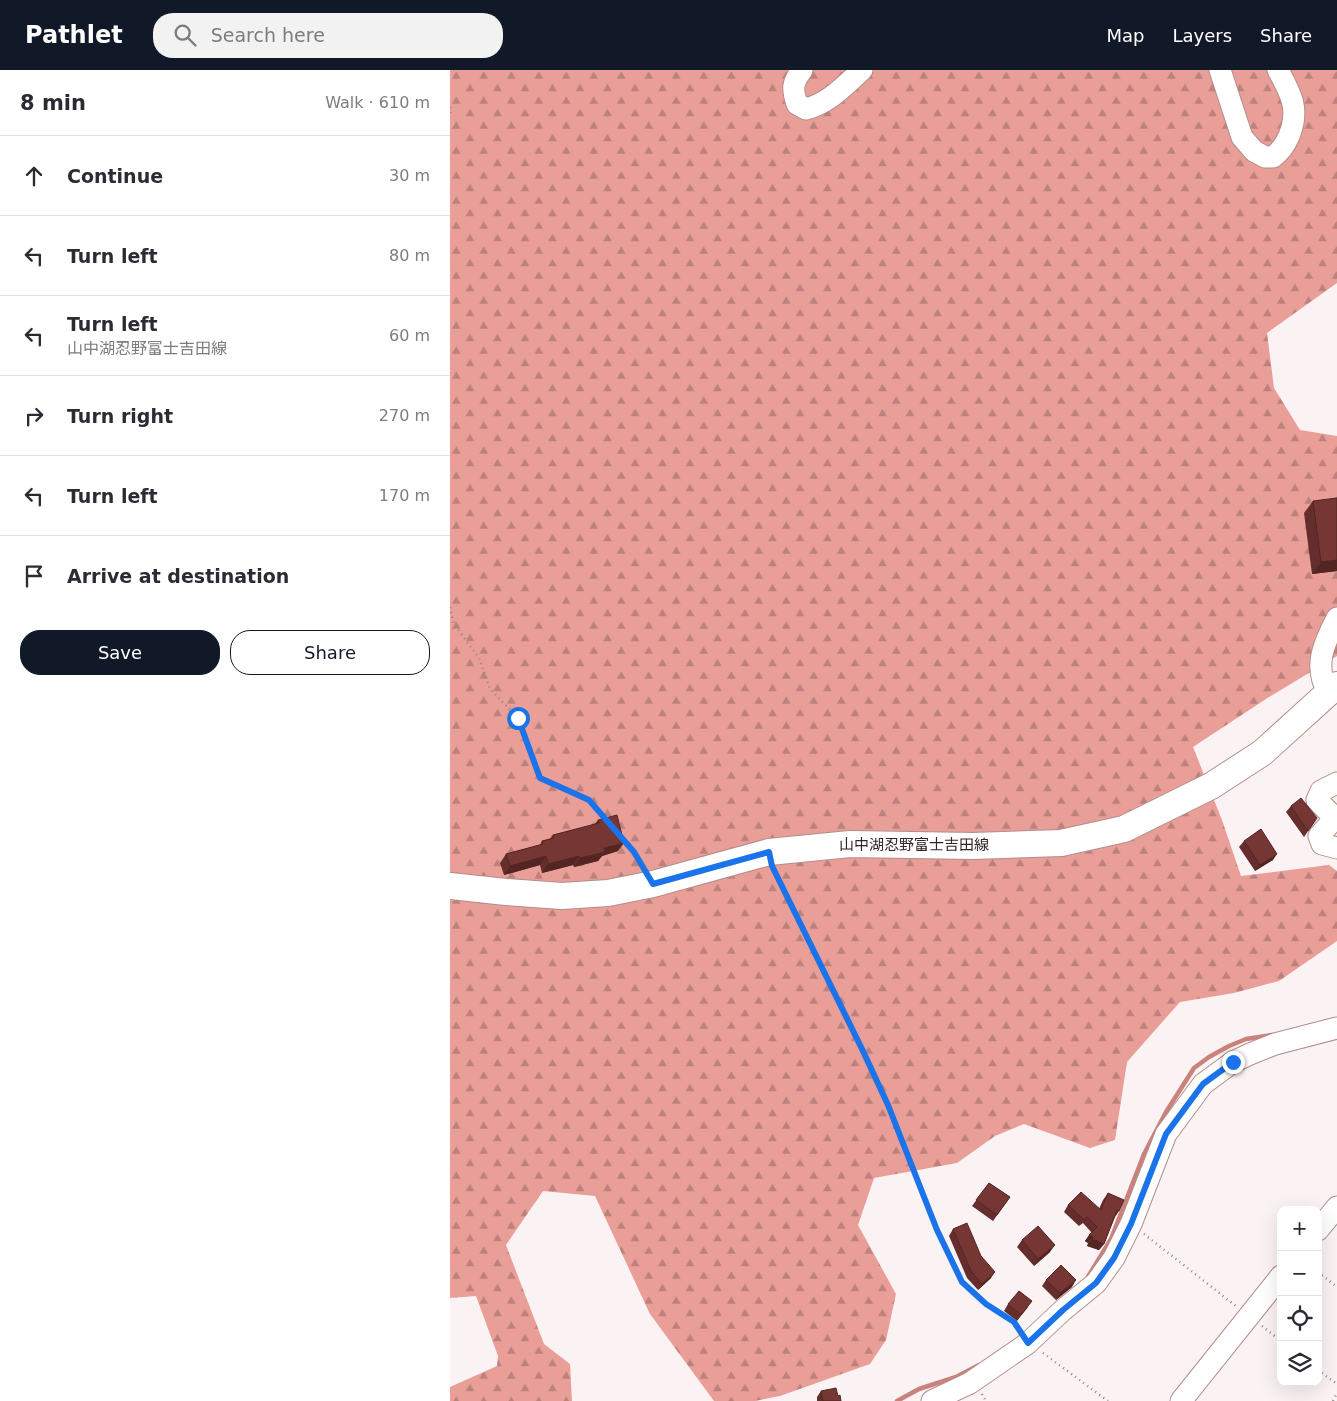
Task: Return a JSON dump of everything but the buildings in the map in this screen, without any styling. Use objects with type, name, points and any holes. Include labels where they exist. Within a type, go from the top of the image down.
[{"type":"main road","name":"山中湖忍野富士吉田線","points":[[450,886],[562,896],[608,893],[653,884],[769,852],[850,844],[973,846],[1061,843],[1124,829],[1211,786],[1262,753],[1332,689]]},
{"type":"street","points":[[802,70],[796,79],[793,92],[797,104],[806,109],[818,106],[828,100],[862,70]]},
{"type":"street","points":[[1220,70],[1242,136],[1254,150],[1265,157],[1273,157],[1285,144],[1291,130],[1295,112],[1290,92],[1278,70]]},
{"type":"street","points":[[1332,689],[1321,680],[1321,661],[1324,645],[1337,618]]},
{"type":"street","points":[[1337,782],[1321,791],[1317,800],[1336,818],[1319,836],[1322,844],[1337,848]]},
{"type":"street","points":[[932,1401],[970,1383],[1028,1343],[1063,1310],[1096,1283],[1114,1258],[1131,1224],[1166,1134],[1203,1084],[1233,1062],[1250,1054],[1275,1044],[1337,1028]]},
{"type":"street","points":[[1322,1225],[1337,1207]]},
{"type":"street","points":[[1180,1401],[1277,1281]]},
{"type":"path","points":[[450,107],[450,116]]},
{"type":"path","points":[[450,607],[454,624],[480,658],[490,689],[518,718],[540,778],[589,800],[608,822]]},
{"type":"path","points":[[621,837],[634,852],[653,884]]},
{"type":"path","points":[[769,852],[772,866],[888,1105],[937,1230],[962,1282],[986,1304],[1014,1322],[1028,1343],[1108,1401]]},
{"type":"path","points":[[1131,1224],[1277,1338]]},
{"type":"path","points":[[1322,1275],[1337,1287]]},
{"type":"path","points":[[1322,1373],[1337,1384]]},
{"type":"path","points":[[1333,1401],[1337,1393]]},
{"type":"green space","points":[[450,70],[1337,70],[1337,283],[1267,333],[1274,388],[1300,430],[1337,436],[1337,656],[1269,697],[1193,747],[1222,820],[1241,876],[1329,865],[1337,871],[1337,941],[1279,981],[1234,993],[1180,1002],[1127,1062],[1115,1140],[1090,1148],[1024,1124],[995,1136],[957,1163],[874,1178],[858,1225],[896,1294],[886,1340],[870,1364],[780,1396],[755,1401],[714,1401],[650,1314],[595,1196],[543,1191],[506,1245],[544,1344],[570,1364],[572,1401],[450,1401],[450,1387],[497,1366],[498,1356],[476,1296],[450,1298]]},
{"type":"waterway","points":[[1086,1280],[1111,1239],[1144,1154],[1166,1112],[1194,1068],[1229,1046],[1246,1039],[1272,1035]]},
{"type":"waterway","points":[[897,1401],[919,1389],[956,1377],[979,1365]]},
{"type":"route","points":[[518,718],[540,778],[589,800],[634,852],[653,884],[769,852],[772,866],[888,1105],[937,1230],[962,1282],[986,1304],[1014,1322],[1028,1343],[1063,1310],[1096,1283],[1114,1258],[1131,1224],[1166,1134],[1203,1084],[1233,1062]]}]
